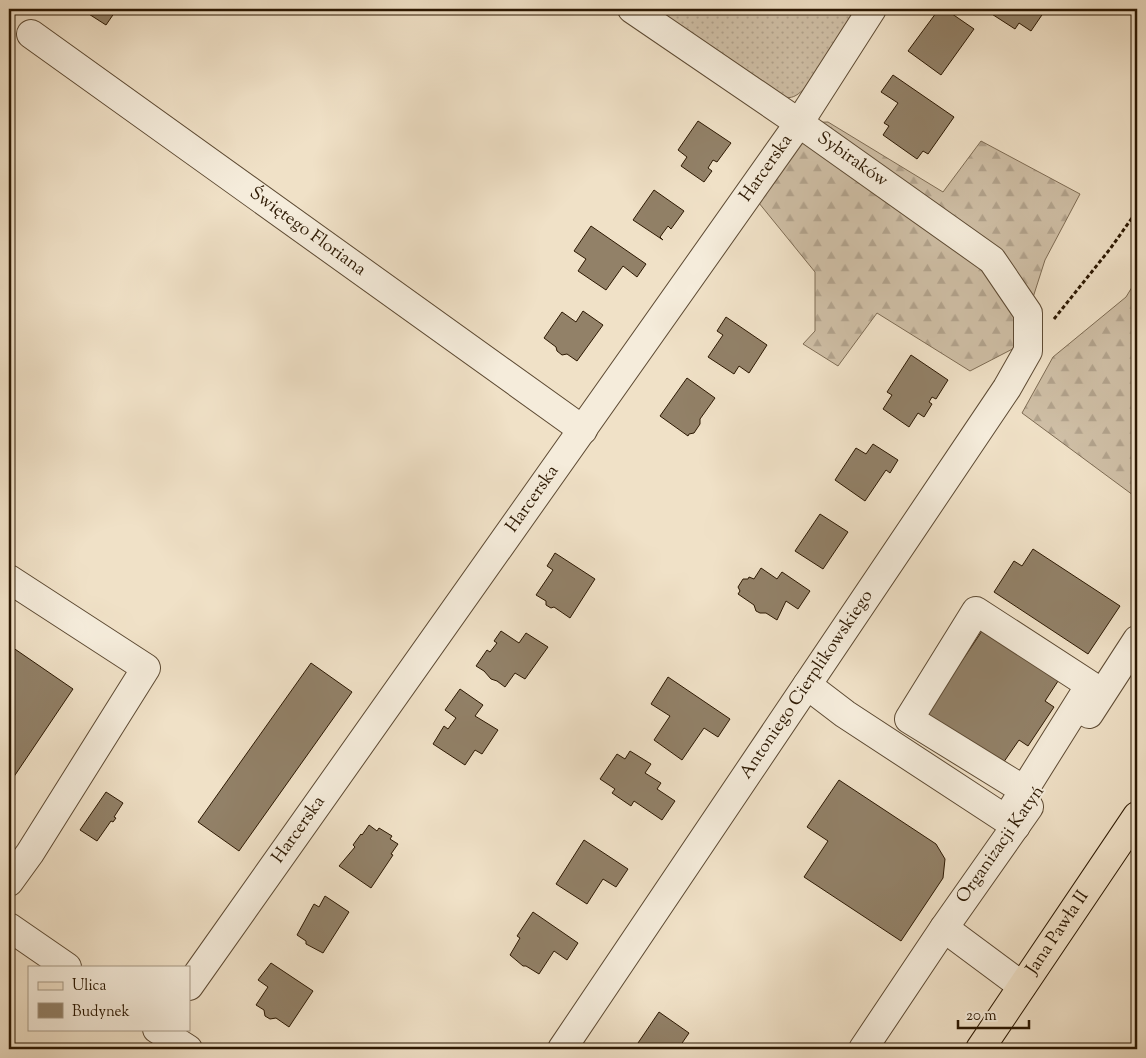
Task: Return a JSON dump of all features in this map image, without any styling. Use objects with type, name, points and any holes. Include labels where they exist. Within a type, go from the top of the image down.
[{"type":"main road","name":"Jana Pawła II","points":[[980,1049],[1137,816]]},
{"type":"street","name":"Sybiraków","points":[[632,9],[799,123],[992,260],[1028,314],[1028,351]]},
{"type":"street","name":"Harcerska","points":[[190,985],[799,123],[872,9]]},
{"type":"street","name":"Świętego Floriana","points":[[30,34],[583,430]]},
{"type":"street","name":"Antoniego Cierplikowskiego","points":[[562,1049],[1006,388],[1028,351]]},
{"type":"street","points":[[9,579],[146,668],[30,853],[9,882]]},
{"type":"street","points":[[807,684],[844,714],[1011,822],[1024,790],[1090,685],[976,611],[910,719],[1024,790]]},
{"type":"street","name":"Organizacji Katyń","points":[[863,1049],[944,928],[1011,822],[1137,640]]},
{"type":"street","points":[[9,926],[66,966]]},
{"type":"street","points":[[944,928],[1022,986]]},
{"type":"street","points":[[160,1030],[188,1049]]},
{"type":"path","points":[[1028,351],[1104,257],[1137,211]]},
{"type":"green space","points":[[653,9],[860,9],[803,90],[789,98],[783,97]]},
{"type":"green space","points":[[828,122],[943,192],[981,141],[1080,194],[1045,260],[1028,313],[1028,341],[970,371],[877,313],[838,366],[803,344],[815,331],[815,272],[750,192],[799,123]]},
{"type":"green space","points":[[1137,279],[1137,498],[1022,413],[1053,357],[1126,297]]},
{"type":"building","points":[[81,9],[117,9],[106,25]]},
{"type":"building","points":[[939,9],[945,9],[974,29],[941,75],[908,51]]},
{"type":"building","points":[[984,9],[1046,9],[1031,31],[1019,23],[1015,29]]},
{"type":"building","points":[[893,75],[954,117],[928,154],[923,151],[917,159],[883,135],[889,126],[884,123],[898,103],[881,92]]},
{"type":"building","points":[[698,121],[731,143],[717,162],[713,160],[708,168],[712,171],[704,182],[681,166],[687,157],[678,150]]},
{"type":"building","points":[[654,190],[684,211],[671,229],[668,226],[660,237],[663,240],[633,220]]},
{"type":"building","points":[[591,226],[646,264],[637,277],[623,266],[606,290],[578,271],[586,259],[574,251]]},
{"type":"building","points":[[583,311],[603,325],[577,361],[567,354],[562,355],[557,351],[556,347],[544,338],[562,312],[576,322]]},
{"type":"building","points":[[726,317],[767,345],[749,373],[739,366],[734,374],[708,357],[723,335],[717,331]]},
{"type":"building","points":[[911,355],[948,380],[936,399],[932,397],[929,402],[932,404],[924,417],[918,413],[909,427],[883,409],[892,395],[887,392]]},
{"type":"building","points":[[687,378],[715,398],[700,419],[700,424],[694,433],[688,436],[660,416]]},
{"type":"building","points":[[873,444],[898,460],[890,473],[886,470],[865,501],[835,480],[856,448],[866,454]]},
{"type":"building","points":[[820,514],[848,532],[823,569],[795,551]]},
{"type":"building","points":[[1033,549],[1120,606],[1088,654],[994,592],[1014,561],[1022,566]]},
{"type":"building","points":[[555,553],[595,579],[570,618],[554,607],[551,608],[546,605],[546,601],[536,595],[553,570],[547,566]]},
{"type":"building","points":[[761,568],[777,579],[782,572],[810,591],[798,609],[786,601],[777,620],[766,613],[756,611],[754,605],[738,594],[740,591],[738,587],[743,579],[748,579],[749,577],[754,579]]},
{"type":"building","points":[[986,625],[1062,675],[1045,701],[1054,707],[1028,746],[1019,740],[1001,766],[925,716]]},
{"type":"building","points":[[501,631],[519,643],[526,633],[548,647],[525,679],[515,673],[505,687],[491,679],[476,666],[487,650],[490,652],[497,643],[494,641]]},
{"type":"building","points":[[9,645],[73,689],[9,784]]},
{"type":"building","points":[[311,663],[352,692],[239,851],[198,822]]},
{"type":"building","points":[[668,677],[730,719],[718,737],[704,728],[682,760],[654,740],[670,716],[651,704]]},
{"type":"building","points":[[460,689],[483,705],[475,716],[498,730],[482,754],[475,750],[465,765],[433,744],[444,726],[448,729],[456,718],[445,710]]},
{"type":"building","points":[[630,751],[651,764],[645,773],[661,783],[657,789],[675,801],[662,820],[634,801],[631,806],[612,793],[615,789],[600,779],[617,754],[625,759]]},
{"type":"building","points":[[839,780],[936,844],[945,859],[943,878],[901,941],[804,877],[828,841],[807,827]]},
{"type":"building","points":[[106,792],[123,803],[114,817],[116,818],[113,822],[111,821],[97,841],[80,830]]},
{"type":"building","points":[[369,825],[377,831],[379,828],[392,836],[390,839],[398,844],[371,888],[339,866],[355,847],[353,845]]},
{"type":"building","points":[[584,840],[628,869],[616,887],[603,879],[587,904],[556,884]]},
{"type":"building","points":[[325,896],[349,912],[323,953],[306,944],[306,941],[297,935],[314,904],[319,907]]},
{"type":"building","points":[[533,912],[578,943],[567,960],[554,951],[539,974],[523,966],[510,955],[520,938],[517,936]]},
{"type":"building","points":[[271,963],[313,991],[289,1027],[276,1018],[270,1019],[265,1016],[264,1010],[256,1005],[268,987],[258,980]]},
{"type":"building","points":[[659,1012],[689,1033],[678,1049],[638,1049],[641,1045],[638,1043]]}]
